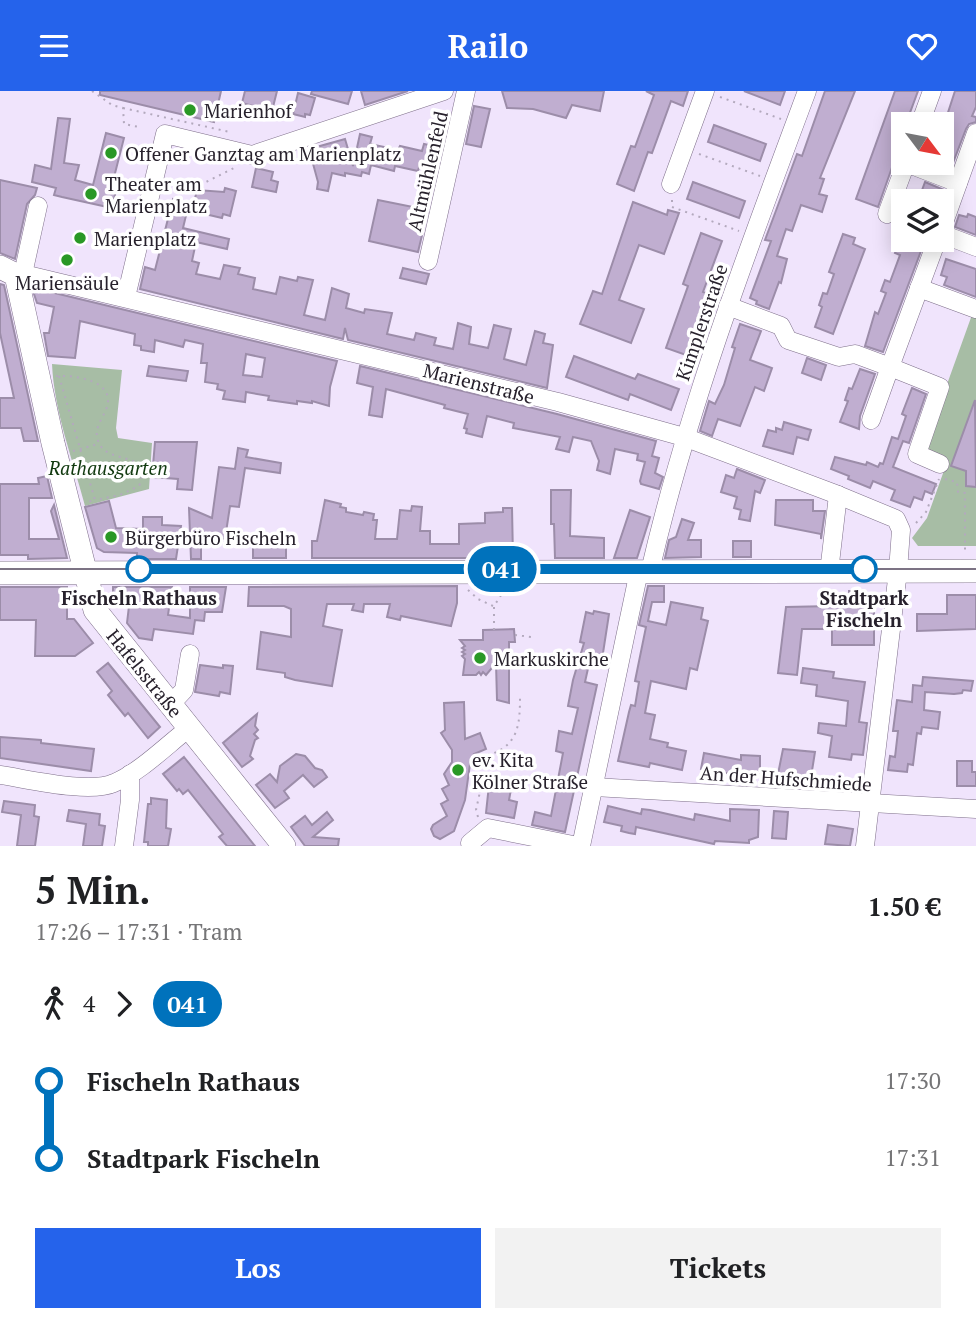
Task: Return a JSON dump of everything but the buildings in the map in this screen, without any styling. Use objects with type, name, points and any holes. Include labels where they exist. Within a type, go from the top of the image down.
[{"type":"main road","name":"Hafelsstraße","points":[[11,271],[16,275],[48,377],[57,456],[91,600],[103,621],[284,846]]},
{"type":"main road","points":[[0,573],[829,572],[899,556],[972,562]]},
{"type":"street","name":"Altmühlenfeld","points":[[252,155],[444,91]]},
{"type":"street","name":"Altmühlenfeld","points":[[428,261],[466,91]]},
{"type":"street","points":[[671,184],[705,91]]},
{"type":"street","name":"Kimplerstraße","points":[[488,828],[579,846],[645,571],[684,437],[728,306],[807,91]]},
{"type":"street","points":[[924,112],[932,91]]},
{"type":"street","points":[[954,194],[958,183],[970,168],[976,133]]},
{"type":"street","points":[[126,297],[165,134],[252,155]]},
{"type":"street","points":[[887,214],[902,175]]},
{"type":"street","points":[[937,175],[958,183]]},
{"type":"street","points":[[11,271],[38,206]]},
{"type":"street","points":[[954,239],[976,247]]},
{"type":"street","points":[[871,420],[932,252]]},
{"type":"street","name":"Marienstraße","points":[[11,271],[558,402],[684,437],[896,519],[900,526],[899,556]]},
{"type":"street","points":[[919,288],[976,309]]},
{"type":"street","points":[[728,306],[781,326],[789,340],[839,357],[855,354],[940,387],[917,454],[940,464]]},
{"type":"street","points":[[829,572],[838,495]]},
{"type":"street","points":[[865,846],[899,556]]},
{"type":"street","points":[[170,705],[184,690],[190,654]]},
{"type":"street","points":[[0,775],[80,787],[98,787],[117,782],[130,774],[189,728]]},
{"type":"street","points":[[124,846],[130,800],[130,774]]},
{"type":"street","name":"An der Hufschmiede","points":[[594,787],[870,805],[976,809]]},
{"type":"street","points":[[471,843],[488,828]]},
{"type":"path","points":[[92,91],[112,105],[230,132]]},
{"type":"path","points":[[100,96],[102,91]]},
{"type":"path","points":[[705,91],[795,124]]},
{"type":"path","points":[[123,108],[124,124],[139,128]]},
{"type":"path","points":[[684,149],[774,181]]},
{"type":"path","points":[[153,180],[190,190],[251,161],[252,155]]},
{"type":"path","points":[[671,184],[673,207],[754,236]]},
{"type":"path","points":[[70,507],[120,495],[136,488],[143,474],[139,464],[108,453],[99,444],[98,424],[107,407],[105,390],[91,381],[48,377],[80,449],[95,500]]},
{"type":"path","points":[[57,456],[99,444]]},
{"type":"path","points":[[899,556],[926,512],[940,477],[957,482],[958,492],[965,493],[972,562]]},
{"type":"path","points":[[466,571],[468,591],[494,606]]},
{"type":"path","points":[[495,629],[494,606],[511,581],[511,571]]},
{"type":"path","points":[[514,635],[531,637]]},
{"type":"path","points":[[488,828],[478,817],[476,810],[488,755],[501,751],[518,732],[520,695]]},
{"type":"green space","points":[[973,312],[976,313],[976,546],[918,546],[912,538],[927,518],[946,465],[923,451]]},
{"type":"green space","name":"Rathausgarten","points":[[52,364],[122,370],[116,428],[118,438],[152,443],[149,489],[85,506],[60,417]]},
{"type":"tram line","points":[[0,569],[976,569]]},
{"type":"tram line","name":"041","points":[[139,569],[864,569]]},
{"type":"place","name":"Marienhof","points":[[190,110]]},
{"type":"place","name":"Offener Ganztag am Marienplatz","points":[[111,153]]},
{"type":"place","name":"Theater am Marienplatz","points":[[91,194]]},
{"type":"place","name":"Marienplatz","points":[[80,238]]},
{"type":"place","name":"Mariensäule","points":[[67,260]]},
{"type":"place","name":"Bürgerbüro Fischeln","points":[[111,537]]},
{"type":"place","name":"Fischeln Rathaus","points":[[139,569]]},
{"type":"place","name":"Stadtpark Fischeln","points":[[864,569]]},
{"type":"place","name":"Markuskirche","points":[[480,658]]},
{"type":"place","name":"ev. Kita Kölner Straße","points":[[458,770]]}]
